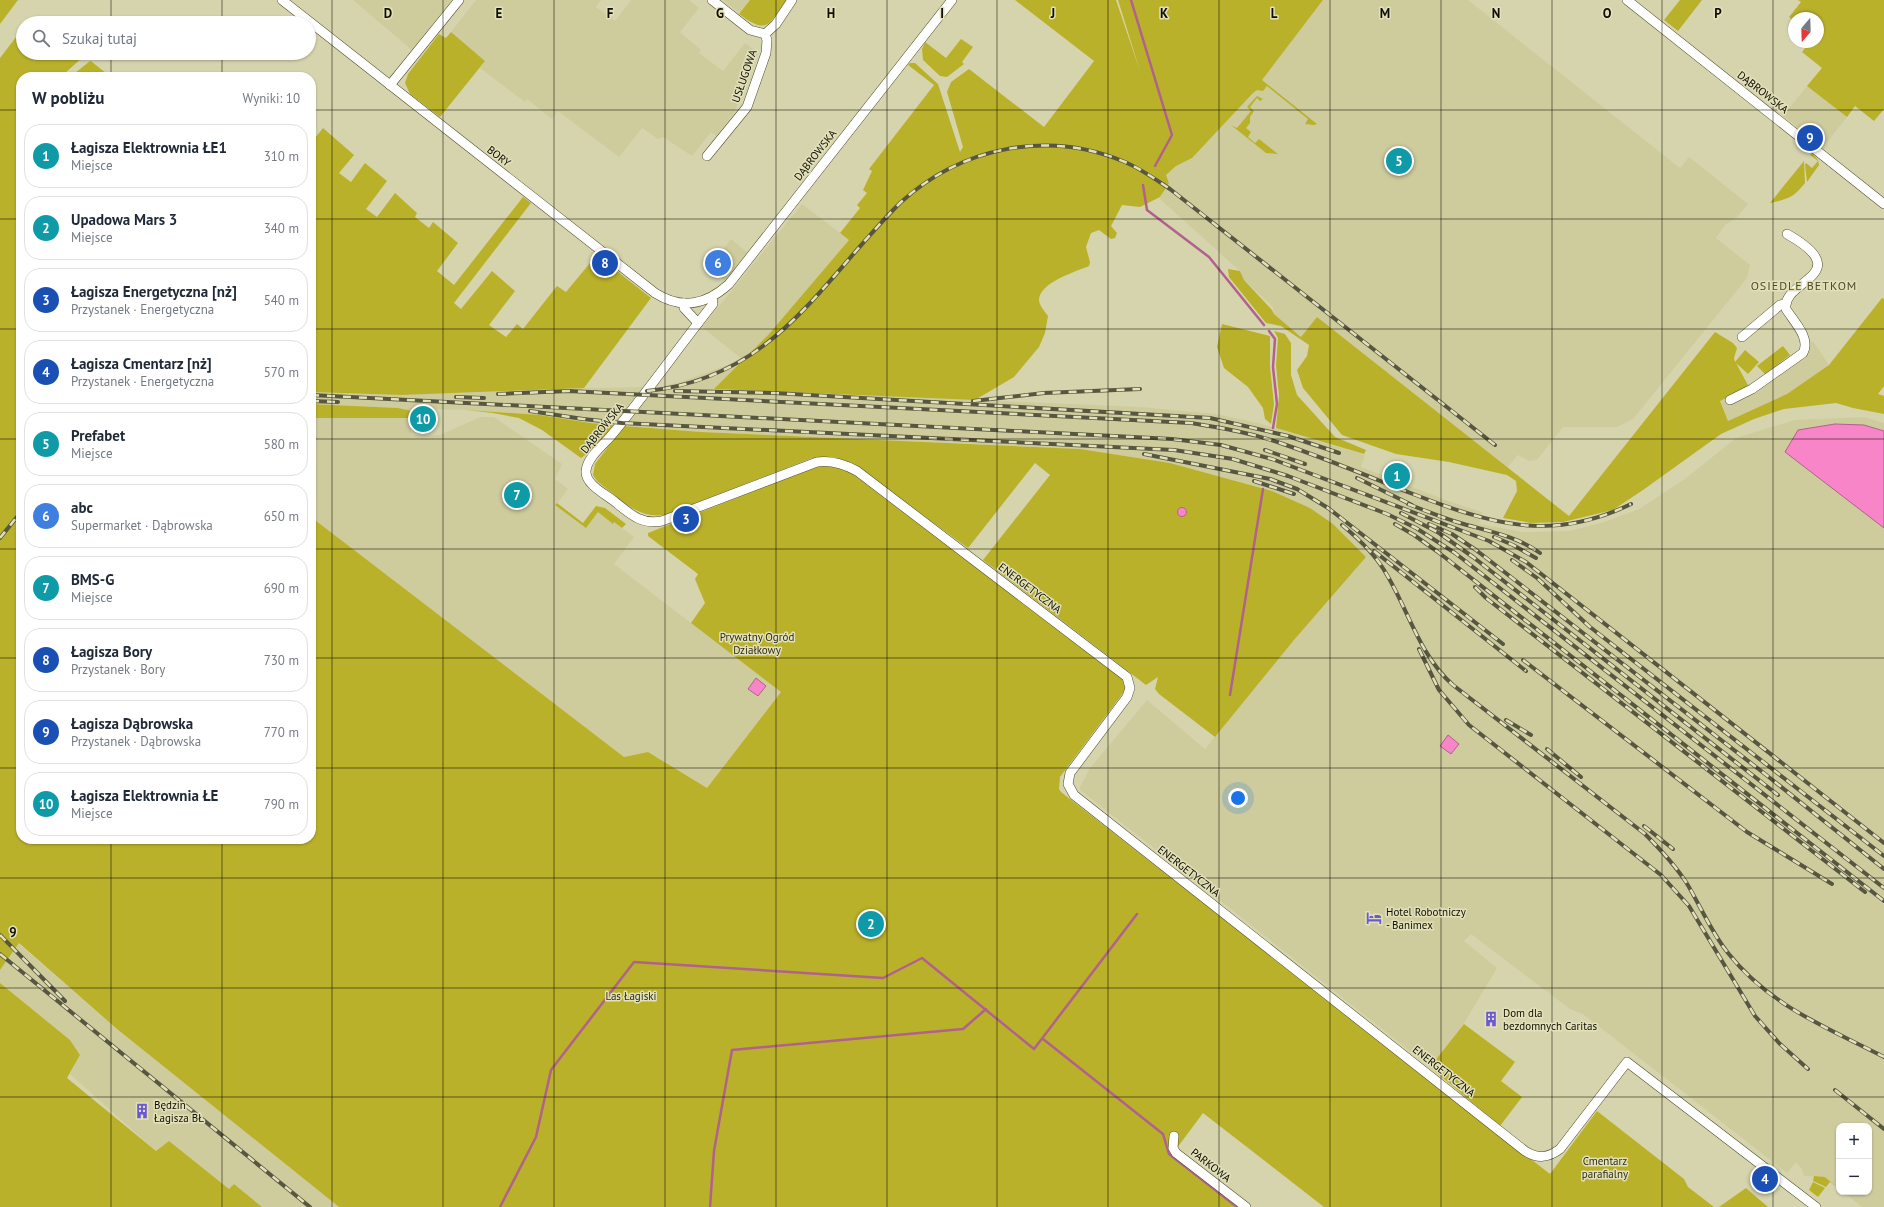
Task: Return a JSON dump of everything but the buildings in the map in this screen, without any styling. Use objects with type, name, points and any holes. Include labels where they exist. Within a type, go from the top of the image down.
[{"type":"street","name":"BORY","points":[[282,0],[302,16]]},
{"type":"street","points":[[390,86],[459,0]]},
{"type":"street","points":[[712,0],[750,30],[765,34],[776,24],[792,0]]},
{"type":"street","name":"DĄBROWSKA","points":[[662,521],[645,522],[633,516],[593,485],[587,477],[586,470],[590,460],[622,423],[713,304],[712,297],[730,284],[952,0]]},
{"type":"street","name":"DĄBROWSKA","points":[[1627,0],[1884,204]]},
{"type":"street","name":"BORY","points":[[316,27],[655,293],[670,301],[684,303],[702,301],[712,297]]},
{"type":"street","name":"USŁUGOWA","points":[[707,156],[747,107],[766,53],[767,40],[765,34]]},
{"type":"street","points":[[1730,400],[1752,389],[1804,353],[1807,341],[1786,309],[1785,304],[1789,297],[1811,277],[1817,266],[1817,261],[1810,249],[1787,234]]},
{"type":"street","points":[[684,303],[684,308],[698,323]]},
{"type":"street","points":[[1742,337],[1780,305],[1785,304]]},
{"type":"street","name":"ENERGETYCZNA","points":[[662,521],[817,462],[826,460],[840,463],[857,471],[1127,677],[1130,688],[1127,697],[1070,773],[1068,784],[1074,795],[1525,1151],[1531,1155],[1545,1157],[1560,1149],[1627,1062],[1816,1207]]},
{"type":"street","name":"PARKOWA","points":[[1174,1136],[1173,1148],[1176,1153],[1246,1207]]},
{"type":"shaded area","points":[[353,0],[452,0],[412,50]]},
{"type":"shaded area","points":[[476,0],[601,0],[596,7],[615,21],[631,0],[689,0],[699,8],[680,32],[701,50],[699,53],[723,71],[745,43],[758,53],[734,113],[716,136],[711,132],[692,156],[663,137],[658,139],[642,128],[619,157],[558,111],[552,119],[527,99],[525,102],[480,68],[485,61],[451,32]]},
{"type":"shaded area","points":[[723,0],[750,0],[740,13]]},
{"type":"shaded area","points":[[1323,0],[1468,0],[1680,168],[1689,157],[1748,204],[1736,218],[1725,225],[1716,238],[1750,265],[1747,278],[1633,419],[1617,427],[1563,427],[1537,460],[1529,461],[1518,455],[1507,468],[1317,317],[1302,337],[1274,314],[1273,307],[1244,280],[1240,271],[1160,199],[1162,192],[1169,183],[1166,175],[1176,166],[1192,158],[1262,80]]},
{"type":"shaded area","points":[[1807,86],[1847,117],[1823,147],[1783,116]]},
{"type":"shaded area","points":[[802,204],[849,240],[769,334],[743,360],[702,327]]},
{"type":"shaded area","points":[[731,239],[749,254],[726,281],[709,268]]},
{"type":"shaded area","points":[[1813,341],[1829,365],[1787,394],[1728,421],[1720,401],[1749,387],[1802,347]]},
{"type":"shaded area","points":[[733,363],[736,369],[715,389],[1141,407],[1216,414],[1258,423],[1365,455],[1361,467],[1448,501],[1482,512],[1479,524],[1523,532],[1569,531],[1601,523],[1639,509],[1685,479],[1736,438],[1795,420],[1864,417],[1884,423],[1884,1207],[1862,1207],[1847,1195],[1872,1195],[1872,1123],[1836,1123],[1836,1186],[1825,1177],[1804,1176],[1802,1169],[1796,1162],[1787,1173],[1583,1014],[1570,1009],[1471,934],[1464,941],[1497,968],[1463,1025],[1430,1067],[1079,789],[1090,768],[1147,700],[1205,749],[1294,640],[1366,557],[1272,491],[1170,463],[1080,449],[701,432],[624,426],[653,389],[683,381]]},
{"type":"shaded area","points":[[645,387],[616,425],[590,423],[540,415],[466,410],[413,409],[412,411],[398,408],[316,404],[316,392],[401,395],[527,389]]},
{"type":"shaded area","points":[[480,417],[494,417],[562,464],[555,479],[568,489],[556,505],[586,528],[598,512],[634,537],[614,564],[781,692],[707,788],[648,752],[624,757],[316,521],[316,418],[412,418],[411,435],[440,435]]},
{"type":"shaded area","points":[[1835,424],[1864,425],[1884,431],[1884,528],[1785,452],[1798,430]]},
{"type":"shaded area","points":[[1182,507],[1187,512],[1182,517],[1177,512]]},
{"type":"shaded area","points":[[756,678],[766,686],[758,696],[748,689]]},
{"type":"shaded area","points":[[1448,735],[1459,744],[1451,754],[1440,746]]},
{"type":"shaded area","points":[[18,943],[117,1029],[339,1207],[262,1207],[234,1184],[229,1189],[169,1141],[156,1151],[70,1074],[80,1055],[70,1040],[0,983],[0,970]]},
{"type":"green space","points":[[0,0],[18,0],[0,24]]},
{"type":"green space","points":[[750,0],[787,0],[771,21],[762,26],[749,21],[739,14]]},
{"type":"green space","points":[[1015,0],[1116,0],[1140,71],[1118,0],[1323,0],[1262,80],[1317,124],[1305,124],[1308,119],[1267,86],[1263,91],[1257,90],[1253,93],[1192,158],[1176,166],[1166,175],[1169,183],[1160,197],[1140,207],[1122,205],[1111,226],[1117,233],[1115,238],[1111,239],[1099,230],[1091,233],[1086,247],[1090,262],[1089,266],[1059,278],[1045,288],[1041,294],[1039,302],[1048,316],[1045,333],[1039,347],[1014,377],[975,400],[714,389],[769,334],[849,240],[840,233],[860,208],[857,205],[867,193],[863,190],[872,171],[869,169],[934,85],[908,65],[910,63],[915,63],[938,84],[960,152],[963,147],[947,92],[951,82],[969,69],[1044,127],[1094,61]]},
{"type":"green space","points":[[1680,0],[1702,0],[1678,31],[1664,20]]},
{"type":"green space","points":[[1798,0],[1884,0],[1884,109],[1874,121],[1855,106],[1847,117],[1807,86],[1822,68],[1802,52],[1805,48],[1824,48],[1824,12],[1793,12],[1801,2]]},
{"type":"green space","points":[[451,32],[485,61],[440,117],[410,94],[405,83],[408,74],[439,34],[446,38]]},
{"type":"green space","points":[[16,37],[16,60],[80,60],[66,72],[16,72],[16,844],[316,844],[316,521],[624,757],[648,752],[707,788],[781,692],[691,623],[705,603],[695,579],[698,574],[648,536],[648,533],[789,477],[821,466],[835,466],[850,472],[1122,678],[1126,689],[1060,777],[1059,789],[1061,792],[1550,1174],[1597,1111],[1684,1179],[1688,1187],[1714,1207],[1324,1207],[1203,1113],[1171,1156],[1237,1207],[339,1207],[117,1029],[19,943],[0,970],[0,58]]},
{"type":"green space","points":[[961,39],[973,47],[962,62],[964,64],[947,77],[940,76],[923,60],[922,49],[925,42],[946,58]]},
{"type":"green space","points":[[90,61],[105,72],[76,72]]},
{"type":"green space","points":[[1257,96],[1263,99],[1260,101],[1257,98],[1250,107],[1254,111],[1250,117],[1250,123],[1246,128],[1251,132],[1248,137],[1255,143],[1259,139],[1278,154],[1266,153],[1231,125],[1237,128],[1251,111],[1247,107]]},
{"type":"green space","points":[[1811,127],[1820,136],[1816,142],[1805,133]]},
{"type":"green space","points":[[323,128],[354,155],[339,173],[351,182],[365,163],[387,181],[366,209],[377,217],[395,193],[417,213],[415,217],[429,228],[433,222],[458,243],[437,271],[454,285],[523,197],[531,203],[454,303],[461,309],[492,271],[515,291],[489,325],[506,337],[517,324],[523,329],[557,286],[566,292],[595,257],[606,266],[608,264],[651,298],[584,388],[401,395],[316,392],[316,137]]},
{"type":"green space","points":[[1812,153],[1818,160],[1819,165],[1807,182],[1806,163],[1812,168],[1818,161],[1810,155]]},
{"type":"green space","points":[[1804,161],[1805,183],[1790,197],[1770,203]]},
{"type":"green space","points":[[1228,269],[1240,271],[1244,280],[1274,314],[1301,337],[1317,317],[1569,516],[1715,332],[1733,343],[1737,348],[1734,358],[1735,362],[1745,350],[1759,362],[1748,374],[1736,363],[1749,387],[1720,401],[1728,421],[1787,394],[1829,365],[1882,298],[1884,299],[1884,386],[1878,394],[1884,396],[1884,414],[1836,403],[1784,409],[1754,419],[1721,434],[1613,510],[1563,522],[1531,523],[1503,518],[1517,491],[1516,481],[1507,475],[1449,462],[1396,454],[1342,435],[1303,388],[1297,370],[1307,356],[1309,345],[1281,326],[1266,323],[1229,277]]},
{"type":"green space","points":[[1222,324],[1270,336],[1270,367],[1274,404],[1271,424],[1265,419],[1263,408],[1248,387],[1224,368],[1217,347]]},
{"type":"green space","points":[[1274,331],[1285,334],[1291,343],[1291,375],[1297,395],[1335,437],[1366,450],[1364,454],[1276,428],[1279,396],[1276,365],[1278,338]]},
{"type":"green space","points":[[1783,346],[1790,355],[1765,374],[1757,366]]},
{"type":"green space","points":[[316,404],[398,408],[412,411],[412,418],[316,418]]},
{"type":"green space","points":[[466,410],[540,415],[590,423],[616,425],[595,448],[581,458],[542,430],[519,418]]},
{"type":"green space","points":[[624,426],[701,432],[1080,449],[1170,463],[1272,491],[1310,508],[1333,524],[1366,557],[1294,640],[1215,737],[1159,694],[1155,689],[1158,677],[1146,685],[983,560],[1050,475],[1035,463],[968,548],[852,464],[834,457],[812,458],[665,515],[645,514],[628,506],[597,481],[593,475],[595,464]]},
{"type":"green space","points":[[557,503],[583,523],[596,506],[605,508],[626,524],[622,528],[614,522],[613,524],[598,512],[586,528],[555,505]]},
{"type":"green space","points":[[0,983],[70,1040],[80,1055],[67,1078],[156,1151],[169,1141],[229,1189],[234,1184],[262,1207],[0,1207]]},
{"type":"green space","points":[[1464,1024],[1515,1062],[1501,1081],[1522,1097],[1500,1126],[1430,1067]]},
{"type":"green space","points":[[1814,1176],[1825,1177],[1836,1187],[1830,1182],[1826,1187],[1813,1181]]},
{"type":"green space","points":[[1813,1182],[1825,1188],[1818,1197],[1809,1190]]},
{"type":"green space","points":[[1746,1188],[1768,1207],[1719,1207]]},
{"type":"waterway","points":[[1131,0],[1172,135],[1155,166]]},
{"type":"waterway","points":[[1143,185],[1147,210],[1209,257],[1264,325]]},
{"type":"waterway","points":[[1269,331],[1275,339],[1273,367],[1277,404],[1273,428]]},
{"type":"waterway","points":[[1230,695],[1263,489]]},
{"type":"waterway","points":[[500,1207],[536,1137],[551,1070],[634,962],[883,978],[922,958],[1034,1049],[1137,914]]},
{"type":"waterway","points":[[710,1207],[714,1151],[732,1050],[963,1029],[986,1009]]},
{"type":"waterway","points":[[1043,1039],[1163,1134],[1169,1154],[1237,1207]]},
{"type":"railway","points":[[647,391],[691,383],[729,368],[762,347],[791,322],[818,295],[900,203],[924,184],[950,168],[978,157],[1006,149],[1036,146],[1066,147],[1096,152],[1125,162],[1170,189],[1495,445]]},
{"type":"railway","points":[[973,401],[1044,393],[1140,389]]},
{"type":"railway","points":[[498,394],[569,391],[1191,423],[1237,431],[1272,440],[1441,505],[1495,521],[1521,525],[1547,526],[1574,523],[1602,516],[1631,504]]},
{"type":"railway","points":[[675,391],[774,393],[1210,418],[1288,436],[1339,453]]},
{"type":"railway","points":[[316,395],[1172,439],[1221,445],[1272,459],[1489,541],[1526,562],[1884,843]]},
{"type":"railway","points":[[456,397],[484,398]]},
{"type":"railway","points":[[316,401],[338,402]]},
{"type":"railway","points":[[530,411],[622,423],[1174,450],[1233,459],[1288,476],[1387,514],[1416,528],[1455,553],[1884,888]]},
{"type":"railway","points":[[1265,450],[1305,464]]},
{"type":"railway","points":[[1144,454],[1270,479],[1297,489],[1328,508],[1503,644]]},
{"type":"railway","points":[[1357,478],[1412,505]]},
{"type":"railway","points":[[1254,481],[1294,494]]},
{"type":"railway","points":[[1408,504],[1438,516],[1500,534],[1521,542],[1540,553]]},
{"type":"railway","points":[[1401,513],[1439,533],[1473,557],[1778,795]]},
{"type":"railway","points":[[0,538],[16,518]]},
{"type":"railway","points":[[1395,524],[1438,552],[1884,901]]},
{"type":"railway","points":[[1429,524],[1452,534],[1476,550],[1765,774],[1884,869]]},
{"type":"railway","points":[[1342,525],[1367,548],[1383,568],[1395,589],[1423,647],[1442,673],[1453,685],[1645,834],[1667,857],[1681,875],[1716,936],[1728,953],[1744,971],[1762,987],[1800,1014],[1884,1057]]},
{"type":"railway","points":[[1494,537],[1513,545],[1536,558]]},
{"type":"railway","points":[[1374,551],[1526,671]]},
{"type":"railway","points":[[1512,560],[1537,578],[1590,627],[1884,856]]},
{"type":"railway","points":[[1475,587],[1486,598],[1865,892]]},
{"type":"railway","points":[[1419,649],[1439,690],[1469,725],[1661,875],[1689,906],[1755,1016],[1779,1043],[1808,1069]]},
{"type":"railway","points":[[1523,660],[1747,832],[1832,884]]},
{"type":"railway","points":[[1506,720],[1531,735]]},
{"type":"railway","points":[[1547,749],[1581,777]]},
{"type":"railway","points":[[1644,826],[1673,849]]},
{"type":"railway","points":[[0,935],[65,1001]]},
{"type":"railway","points":[[0,954],[310,1207]]},
{"type":"railway","points":[[1835,1090],[1884,1129]]},
{"type":"place","name":"Łagisza Dąbrowska","points":[[1810,138]]},
{"type":"place","name":"Prefabet","points":[[1399,161]]},
{"type":"place","name":"Łagisza Bory","points":[[605,263]]},
{"type":"place","name":"abc","points":[[718,263]]},
{"type":"place","name":"Łagisza Elektrownia ŁE","points":[[423,419]]},
{"type":"place","name":"Łagisza Elektrownia ŁE1","points":[[1397,476]]},
{"type":"place","name":"BMS-G","points":[[517,495]]},
{"type":"place","name":"Łagisza Energetyczna [nż]","points":[[686,519]]},
{"type":"place","name":"Hotel Robotniczy - Banimex","points":[[1374,918]]},
{"type":"place","name":"Upadowa Mars 3","points":[[871,924]]},
{"type":"place","name":"Dom dla bezdomnych Caritas","points":[[1491,1019]]},
{"type":"place","name":"Będzin Łagisza BŁ","points":[[142,1111]]},
{"type":"place","name":"Łagisza Cmentarz [nż]","points":[[1765,1179]]},
{"type":"district","name":"OSIEDLE BETKOM","points":[[1804,286]]},
{"type":"park label","name":"Prywatny Ogród Działkowy","points":[[757,643]]},
{"type":"park label","name":"Las Łagiski","points":[[631,996]]},
{"type":"park label","name":"Cmentarz parafialny","points":[[1605,1167]]}]
